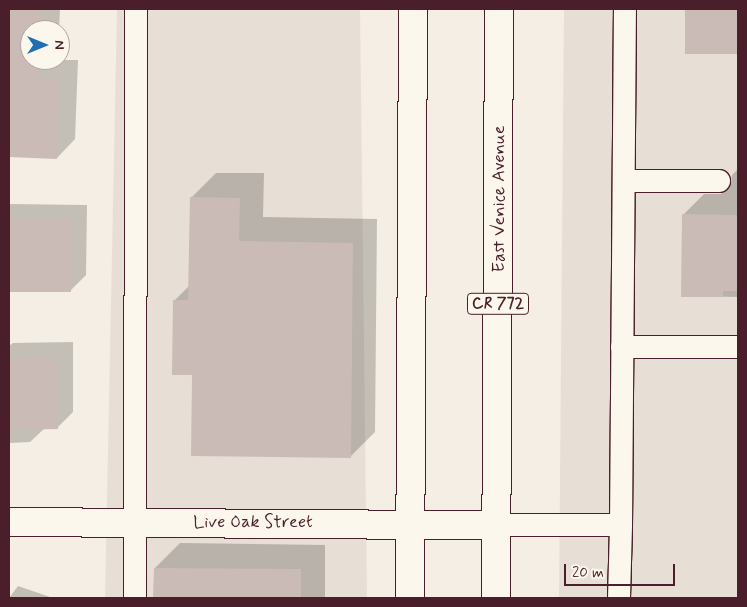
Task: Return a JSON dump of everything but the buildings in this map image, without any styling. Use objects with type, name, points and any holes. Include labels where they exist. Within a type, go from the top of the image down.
[{"type":"main road","points":[[410,598],[413,9]]},
{"type":"main road","name":"East Venice Avenue","points":[[496,598],[498,525],[499,9]]},
{"type":"main road","name":"Live Oak Street","points":[[9,522],[136,521],[498,525]]},
{"type":"lane","points":[[136,9],[136,598]]},
{"type":"lane","points":[[619,598],[625,9]]},
{"type":"lane","points":[[624,181],[719,182]]},
{"type":"lane","points":[[622,347],[738,347]]},
{"type":"lane","points":[[498,525],[621,525]]},
{"type":"shaded area","points":[[117,9],[360,9],[367,598],[105,598]]},
{"type":"shaded area","points":[[564,9],[738,9],[738,598],[559,598]]}]
